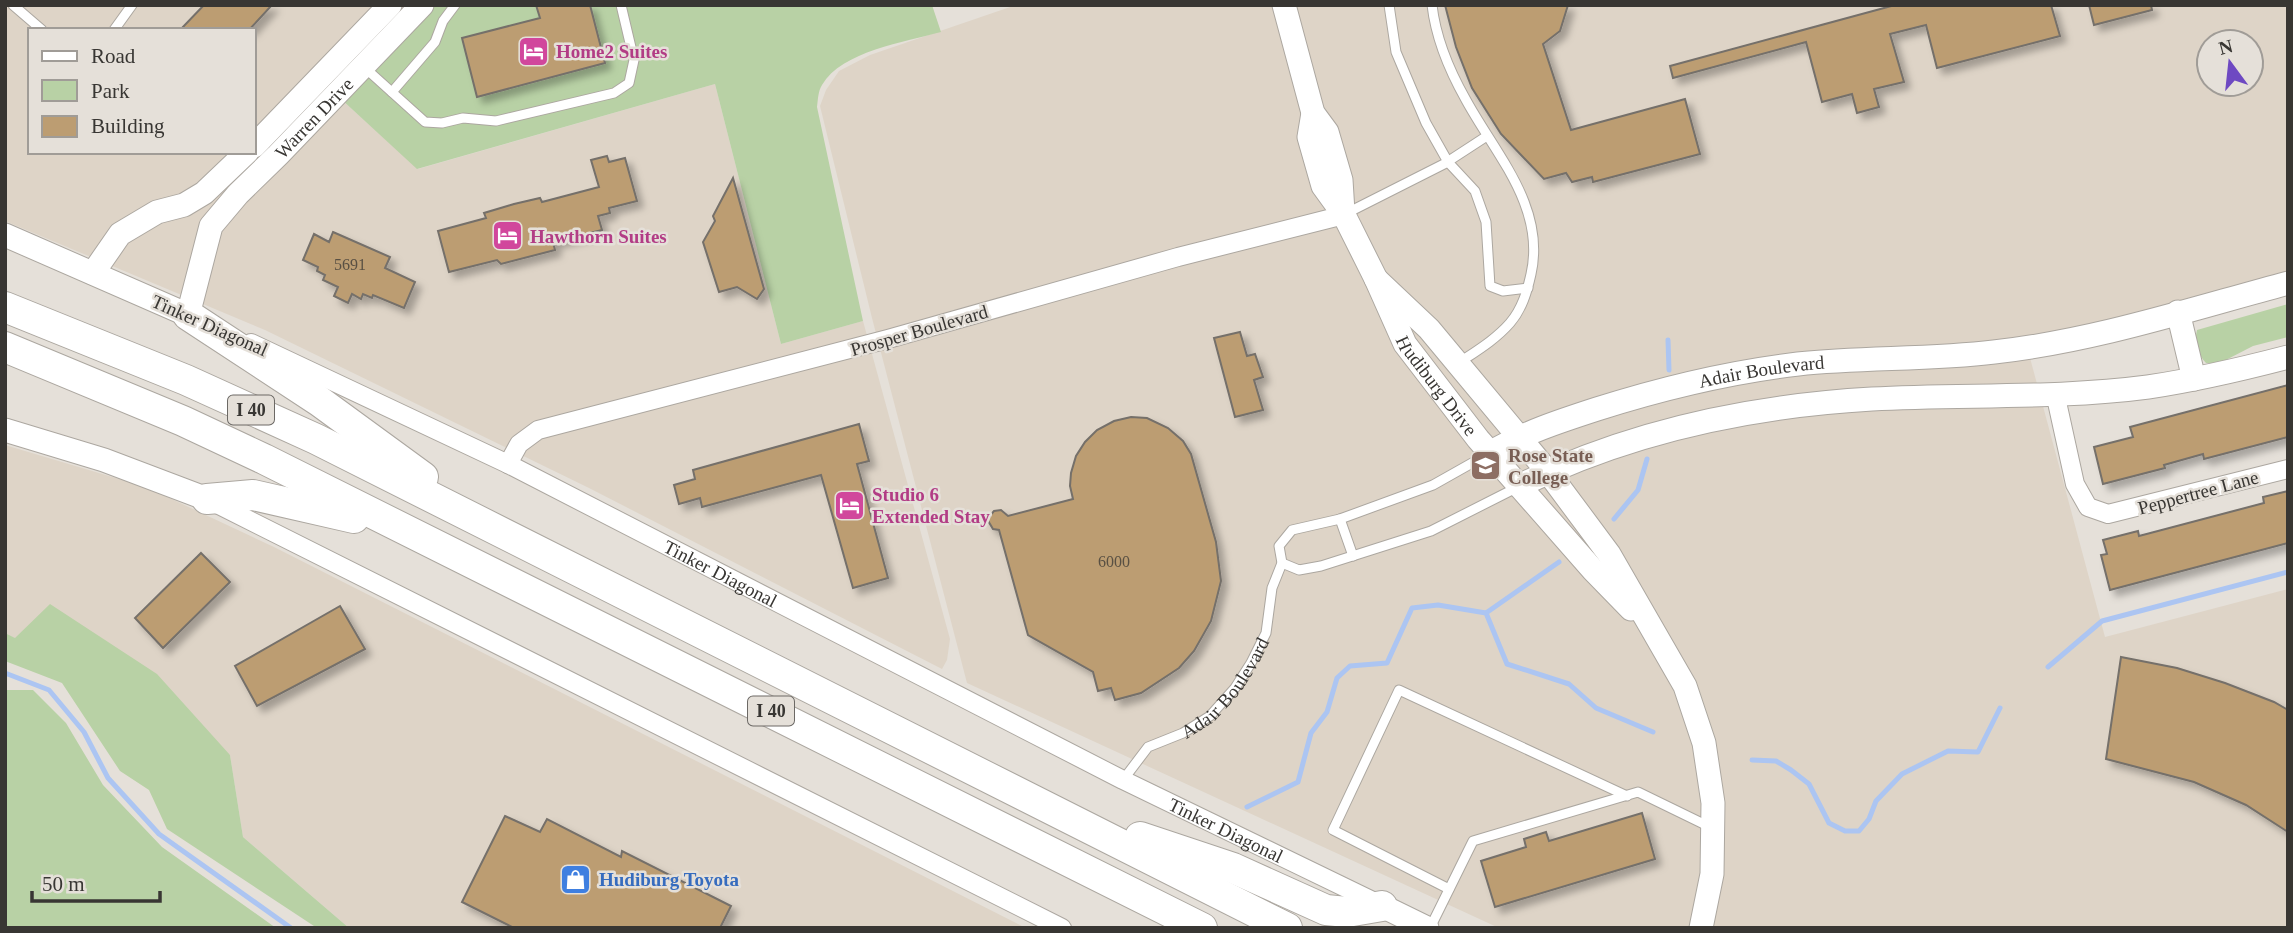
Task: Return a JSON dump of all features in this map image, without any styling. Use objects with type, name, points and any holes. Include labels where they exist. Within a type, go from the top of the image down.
[{"type":"highway","name":"I 40","points":[[5,307],[186,380],[316,439],[1287,928]]},
{"type":"highway","points":[[188,315],[320,401],[490,528]]},
{"type":"highway","name":"I 40","points":[[5,347],[183,421],[413,531],[1202,928]]},
{"type":"highway","points":[[207,499],[253,495],[413,531]]},
{"type":"highway","points":[[1043,804],[1233,868],[1326,910],[1347,912],[1382,906]]},
{"type":"highway","points":[[1130,891],[1172,928]]},
{"type":"street","name":"Warren Drive","points":[[256,144],[390,5]]},
{"type":"street","name":"Warren Drive","points":[[188,315],[211,226],[238,194],[422,5]]},
{"type":"street","name":"Hudiburg Drive","points":[[1284,5],[1313,113],[1309,137],[1324,186],[1344,215],[1405,344],[1490,453],[1593,570],[1657,634]]},
{"type":"street","name":"Warren Drive","points":[[93,273],[120,234],[157,212],[184,205],[204,193],[245,154]]},
{"type":"street","name":"Prosper Boulevard","points":[[508,464],[519,444],[538,430],[877,342],[1178,257],[1344,215]]},
{"type":"street","name":"Tinker Diagonal","points":[[5,235],[188,315],[508,464],[1123,780],[1428,928]]},
{"type":"street","name":"Hudiburg Drive","points":[[1376,279],[1429,329],[1548,472],[1609,554],[1685,686],[1704,743],[1713,803],[1712,874],[1701,928]]},
{"type":"street","name":"Adair Boulevard","points":[[1490,453],[1518,436],[1624,400],[1739,373],[1823,362],[1946,356],[2019,349],[2079,338],[2288,283]]},
{"type":"street","points":[[2178,312],[2194,379]]},
{"type":"street","name":"Adair Boulevard","points":[[1519,486],[1548,472],[1642,438],[1701,423],[1773,410],[1871,399],[2148,387],[2288,357]]},
{"type":"street","name":"Peppertree Lane","points":[[2055,393],[2075,484],[2088,507],[2108,514],[2288,469]]},
{"type":"street","points":[[5,430],[104,460],[207,499],[1062,928]]},
{"type":"lane","points":[[13,5],[40,28]]},
{"type":"lane","points":[[115,28],[132,5]]},
{"type":"lane","points":[[392,92],[435,42],[443,21],[452,9],[440,5]]},
{"type":"lane","points":[[363,66],[425,122],[442,123],[463,118],[496,121],[614,93],[629,83],[634,60],[621,5]]},
{"type":"lane","points":[[1389,5],[1396,52],[1426,123],[1448,162],[1475,191],[1486,222],[1490,286],[1503,291],[1528,288]]},
{"type":"lane","points":[[1432,5],[1438,36],[1451,73],[1528,206],[1534,230],[1535,249],[1528,288],[1521,306],[1506,328],[1457,365]]},
{"type":"lane","points":[[1344,215],[1448,162],[1487,135]]},
{"type":"lane","name":"Adair Boulevard","points":[[1123,780],[1148,747],[1183,733],[1210,716],[1235,688],[1266,633],[1272,588],[1282,563],[1279,546],[1292,530],[1340,519],[1433,485],[1490,453]]},
{"type":"lane","name":"Adair Boulevard","points":[[1282,563],[1299,570],[1431,531],[1519,486]]},
{"type":"lane","points":[[1340,519],[1353,556]]},
{"type":"lane","points":[[1449,889],[1333,830],[1399,690],[1627,796]]},
{"type":"lane","points":[[1428,928],[1474,841],[1638,792],[1713,829]]},
{"type":"shaded area","points":[[5,5],[377,5],[311,72],[418,169],[715,84],[781,344],[863,321],[950,639],[947,660],[942,669],[589,488],[265,330],[5,221]]},
{"type":"shaded area","name":"Rose State College","points":[[1016,5],[2288,5],[2288,271],[2026,343],[2105,637],[2288,589],[2288,928],[1499,928],[967,683],[820,106],[826,90],[839,71],[870,55]]},
{"type":"shaded area","points":[[5,445],[146,487],[274,547],[1026,928],[349,928],[243,837],[230,755],[5,633]]},
{"type":"green space","points":[[427,5],[932,5],[941,32],[859,56],[831,73],[819,93],[817,107],[863,321],[781,344],[715,84],[417,169],[341,99]]},
{"type":"green space","points":[[2288,304],[2288,337],[2253,346],[2220,363],[2206,363],[2201,356],[2196,343],[2197,330]]},
{"type":"green space","points":[[50,604],[157,674],[230,755],[243,837],[349,928],[317,928],[167,829],[149,790],[120,771],[62,683],[5,661],[5,633],[15,638]]},
{"type":"green space","points":[[5,690],[33,690],[66,723],[103,785],[162,847],[276,928],[5,928]]},
{"type":"building","points":[[204,5],[272,5],[251,28],[182,28]]},
{"type":"building","name":"Home2 Suites","points":[[536,5],[590,5],[605,63],[477,97],[462,38],[540,18]]},
{"type":"building","points":[[1445,5],[1568,5],[1560,31],[1543,44],[1571,130],[1685,99],[1700,154],[1593,182],[1592,177],[1572,182],[1566,173],[1544,179],[1501,134],[1472,88],[1456,47]]},
{"type":"building","points":[[1895,5],[2051,5],[2060,36],[1937,68],[1926,25],[1890,34],[1904,82],[1874,89],[1879,107],[1857,113],[1852,94],[1822,102],[1806,42],[1673,78],[1670,66]]},
{"type":"building","points":[[2089,5],[2151,5],[2152,10],[2094,25]]},
{"type":"building","name":"Hawthorn Suites","points":[[607,156],[609,162],[625,158],[637,201],[609,208],[610,213],[598,216],[602,230],[553,242],[555,250],[501,264],[497,260],[449,272],[438,231],[486,218],[484,213],[514,204],[540,198],[542,202],[599,187],[591,160]]},
{"type":"building","points":[[733,178],[764,289],[757,299],[737,287],[719,292],[703,242]]},
{"type":"building","points":[[333,232],[390,257],[385,268],[415,282],[404,308],[373,295],[372,298],[363,294],[361,299],[352,294],[348,303],[334,296],[338,287],[323,280],[325,275],[317,271],[318,267],[303,260],[314,234],[329,242]]},
{"type":"building","points":[[1240,332],[1247,356],[1255,354],[1263,377],[1254,380],[1263,410],[1235,417],[1214,338]]},
{"type":"building","points":[[2288,385],[2288,437],[2204,459],[2203,454],[2164,465],[2165,468],[2103,484],[2094,447],[2133,437],[2130,427]]},
{"type":"building","points":[[1131,417],[1147,418],[1168,428],[1183,441],[1191,454],[1216,542],[1221,581],[1211,621],[1194,651],[1179,668],[1141,693],[1115,700],[1111,688],[1098,691],[1093,672],[1028,635],[999,530],[993,529],[987,519],[994,511],[1001,510],[1008,516],[1073,499],[1071,473],[1076,456],[1085,442],[1097,430],[1114,421]]},
{"type":"building","name":"Studio 6 Extended Stay","points":[[859,424],[869,461],[857,464],[888,578],[853,588],[821,475],[702,507],[700,498],[679,504],[674,485],[695,479],[693,470]]},
{"type":"building","points":[[2288,491],[2288,543],[2110,590],[2101,555],[2107,554],[2103,540],[2138,531],[2139,536],[2264,503],[2263,497]]},
{"type":"building","points":[[201,553],[230,582],[163,648],[135,618]]},
{"type":"building","points":[[340,606],[365,649],[257,706],[235,666]]},
{"type":"building","points":[[2121,657],[2177,668],[2225,683],[2288,710],[2288,832],[2246,805],[2194,782],[2106,759]]},
{"type":"building","points":[[1642,813],[1655,859],[1495,907],[1481,861],[1526,847],[1524,839],[1546,832],[1549,841]]},
{"type":"building","name":"Hudiburg Toyota","points":[[505,816],[540,832],[547,819],[621,857],[622,851],[731,906],[720,928],[514,928],[462,902]]},
{"type":"waterway","points":[[1668,340],[1669,370]]},
{"type":"waterway","points":[[1614,519],[1638,490],[1647,459]]},
{"type":"waterway","points":[[1486,613],[1559,562]]},
{"type":"waterway","points":[[2048,667],[2102,621],[2288,572]]},
{"type":"waterway","points":[[1247,807],[1298,782],[1311,733],[1327,712],[1337,678],[1350,666],[1387,663],[1412,608],[1438,605],[1486,613],[1507,664],[1569,684],[1596,708],[1653,732]]},
{"type":"waterway","points":[[5,673],[49,690],[84,732],[108,778],[159,834],[291,928]]},
{"type":"waterway","points":[[1752,760],[1776,761],[1791,770],[1809,784],[1829,823],[1845,831],[1859,831],[1869,819],[1876,801],[1902,774],[1948,751],[1978,752],[2000,708]]},
{"type":"place","name":"Home2 Suites","points":[[533,51]]},
{"type":"place","name":"Hawthorn Suites","points":[[507,236]]},
{"type":"place","name":"Rose State College","points":[[1485,466]]},
{"type":"place","name":"Studio 6 Extended Stay","points":[[849,505]]},
{"type":"place","name":"Hudiburg Toyota","points":[[576,879]]}]
